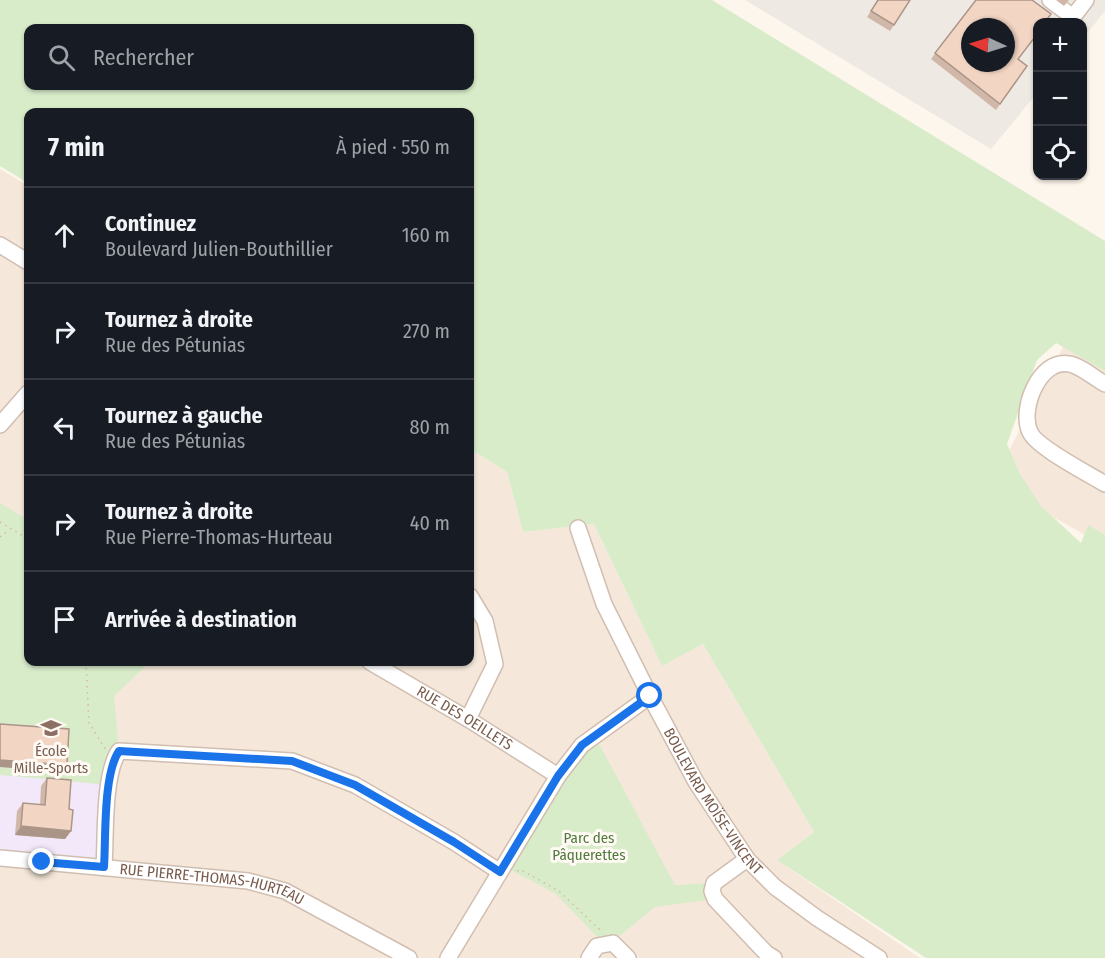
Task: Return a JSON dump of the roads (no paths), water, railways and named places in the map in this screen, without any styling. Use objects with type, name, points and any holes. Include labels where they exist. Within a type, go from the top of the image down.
[{"type":"street","points":[[1050,0],[1074,17],[1086,0]]},
{"type":"street","points":[[0,245],[24,260]]},
{"type":"street","points":[[1105,384],[1071,364],[1056,364],[1044,372],[1031,396],[1027,414],[1030,432],[1040,444],[1105,484]]},
{"type":"street","points":[[0,425],[24,398]]},
{"type":"street","name":"BOULEVARD MOÏSE-VINCENT","points":[[578,528],[604,604],[650,696],[696,782],[747,859],[775,887],[817,918],[879,958]]},
{"type":"street","points":[[468,719],[495,664],[485,621],[474,603]]},
{"type":"street","name":"RUE DES OEILLETS","points":[[377,666],[468,719],[558,776]]},
{"type":"street","points":[[448,958],[558,776],[582,745],[650,696]]},
{"type":"street","points":[[104,867],[109,779],[113,761],[119,751],[292,761],[355,785],[454,842],[500,872]]},
{"type":"street","name":"RUE PIERRE-THOMAS-HURTEAU","points":[[0,858],[248,881],[285,891],[409,958]]},
{"type":"street","points":[[747,859],[714,883],[712,891],[715,899],[766,953],[774,958]]},
{"type":"street","points":[[589,958],[597,946],[613,943],[628,958]]},
{"type":"place","name":"École Mille-Sports","points":[[51,728]]},
{"type":"park label","name":"Parc des Pâquerettes","points":[[589,846]]}]
